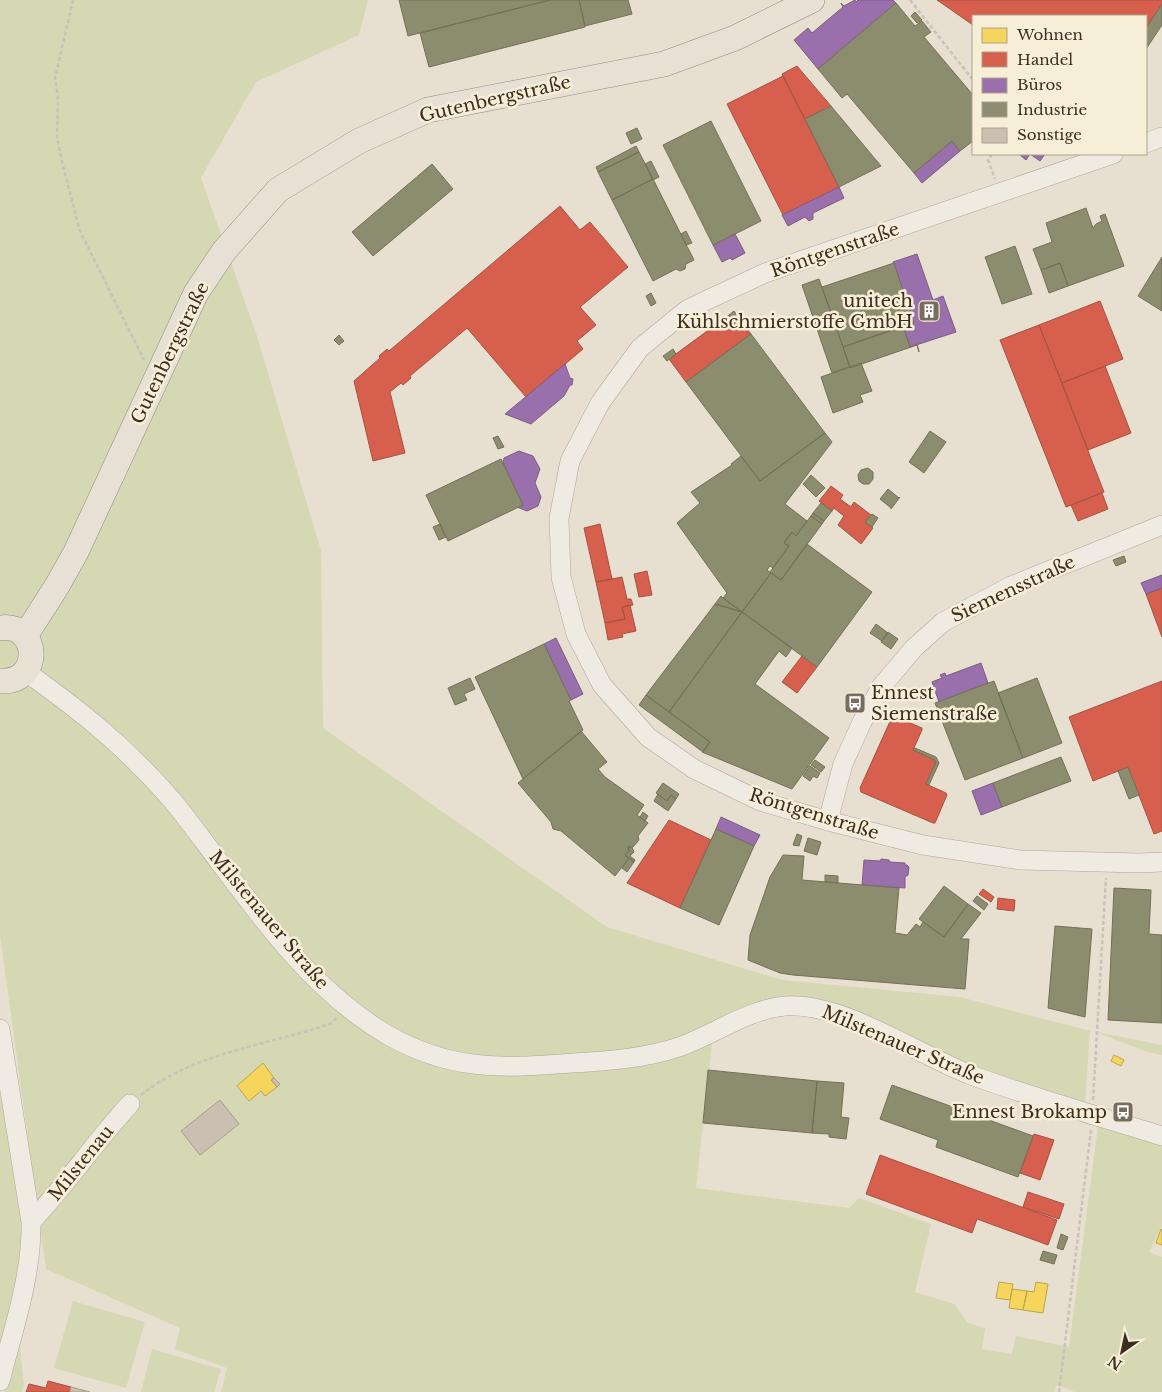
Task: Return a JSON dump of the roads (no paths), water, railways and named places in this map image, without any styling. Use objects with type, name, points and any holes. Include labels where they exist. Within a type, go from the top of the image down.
[{"type":"main road","name":"Gutenbergstraße","points":[[25,636],[76,552],[196,293],[224,251],[278,190],[359,141],[428,110],[664,64],[735,38],[812,0]]},
{"type":"main road","points":[[0,628],[13,628],[25,636],[30,645],[32,655],[26,672],[10,681],[0,681]]},
{"type":"street","points":[[1147,142],[1162,137]]},
{"type":"street","name":"Röntgenstraße","points":[[1110,155],[765,273],[688,309],[640,348],[600,402],[570,460],[559,518],[562,578],[576,634],[602,685],[648,737],[694,769],[760,801],[922,845],[1020,860],[1162,862]]},
{"type":"street","name":"Siemensstraße","points":[[828,821],[843,764],[880,687],[914,648],[943,622],[1011,586],[1162,525]]},
{"type":"street","name":"Milstenauer Straße","points":[[26,672],[93,722],[140,765],[173,801],[243,894],[313,977],[347,1006],[387,1034],[432,1056],[480,1066],[507,1067],[589,1063],[643,1056],[677,1048],[758,1012],[788,1006],[812,1008],[834,1012],[941,1062],[995,1084],[1162,1136]]},
{"type":"street","name":"Milstenau","points":[[0,1029],[31,1222],[31,1242],[24,1282],[0,1381]]},
{"type":"street","name":"Milstenau","points":[[31,1222],[46,1207],[130,1104]]},
{"type":"place","name":"unitech Kühlschmierstoffe GmbH","points":[[929,311]]},
{"type":"place","name":"Ennest Siemenstraße","points":[[855,703]]},
{"type":"place","name":"Ennest Brokamp","points":[[1123,1112]]}]
